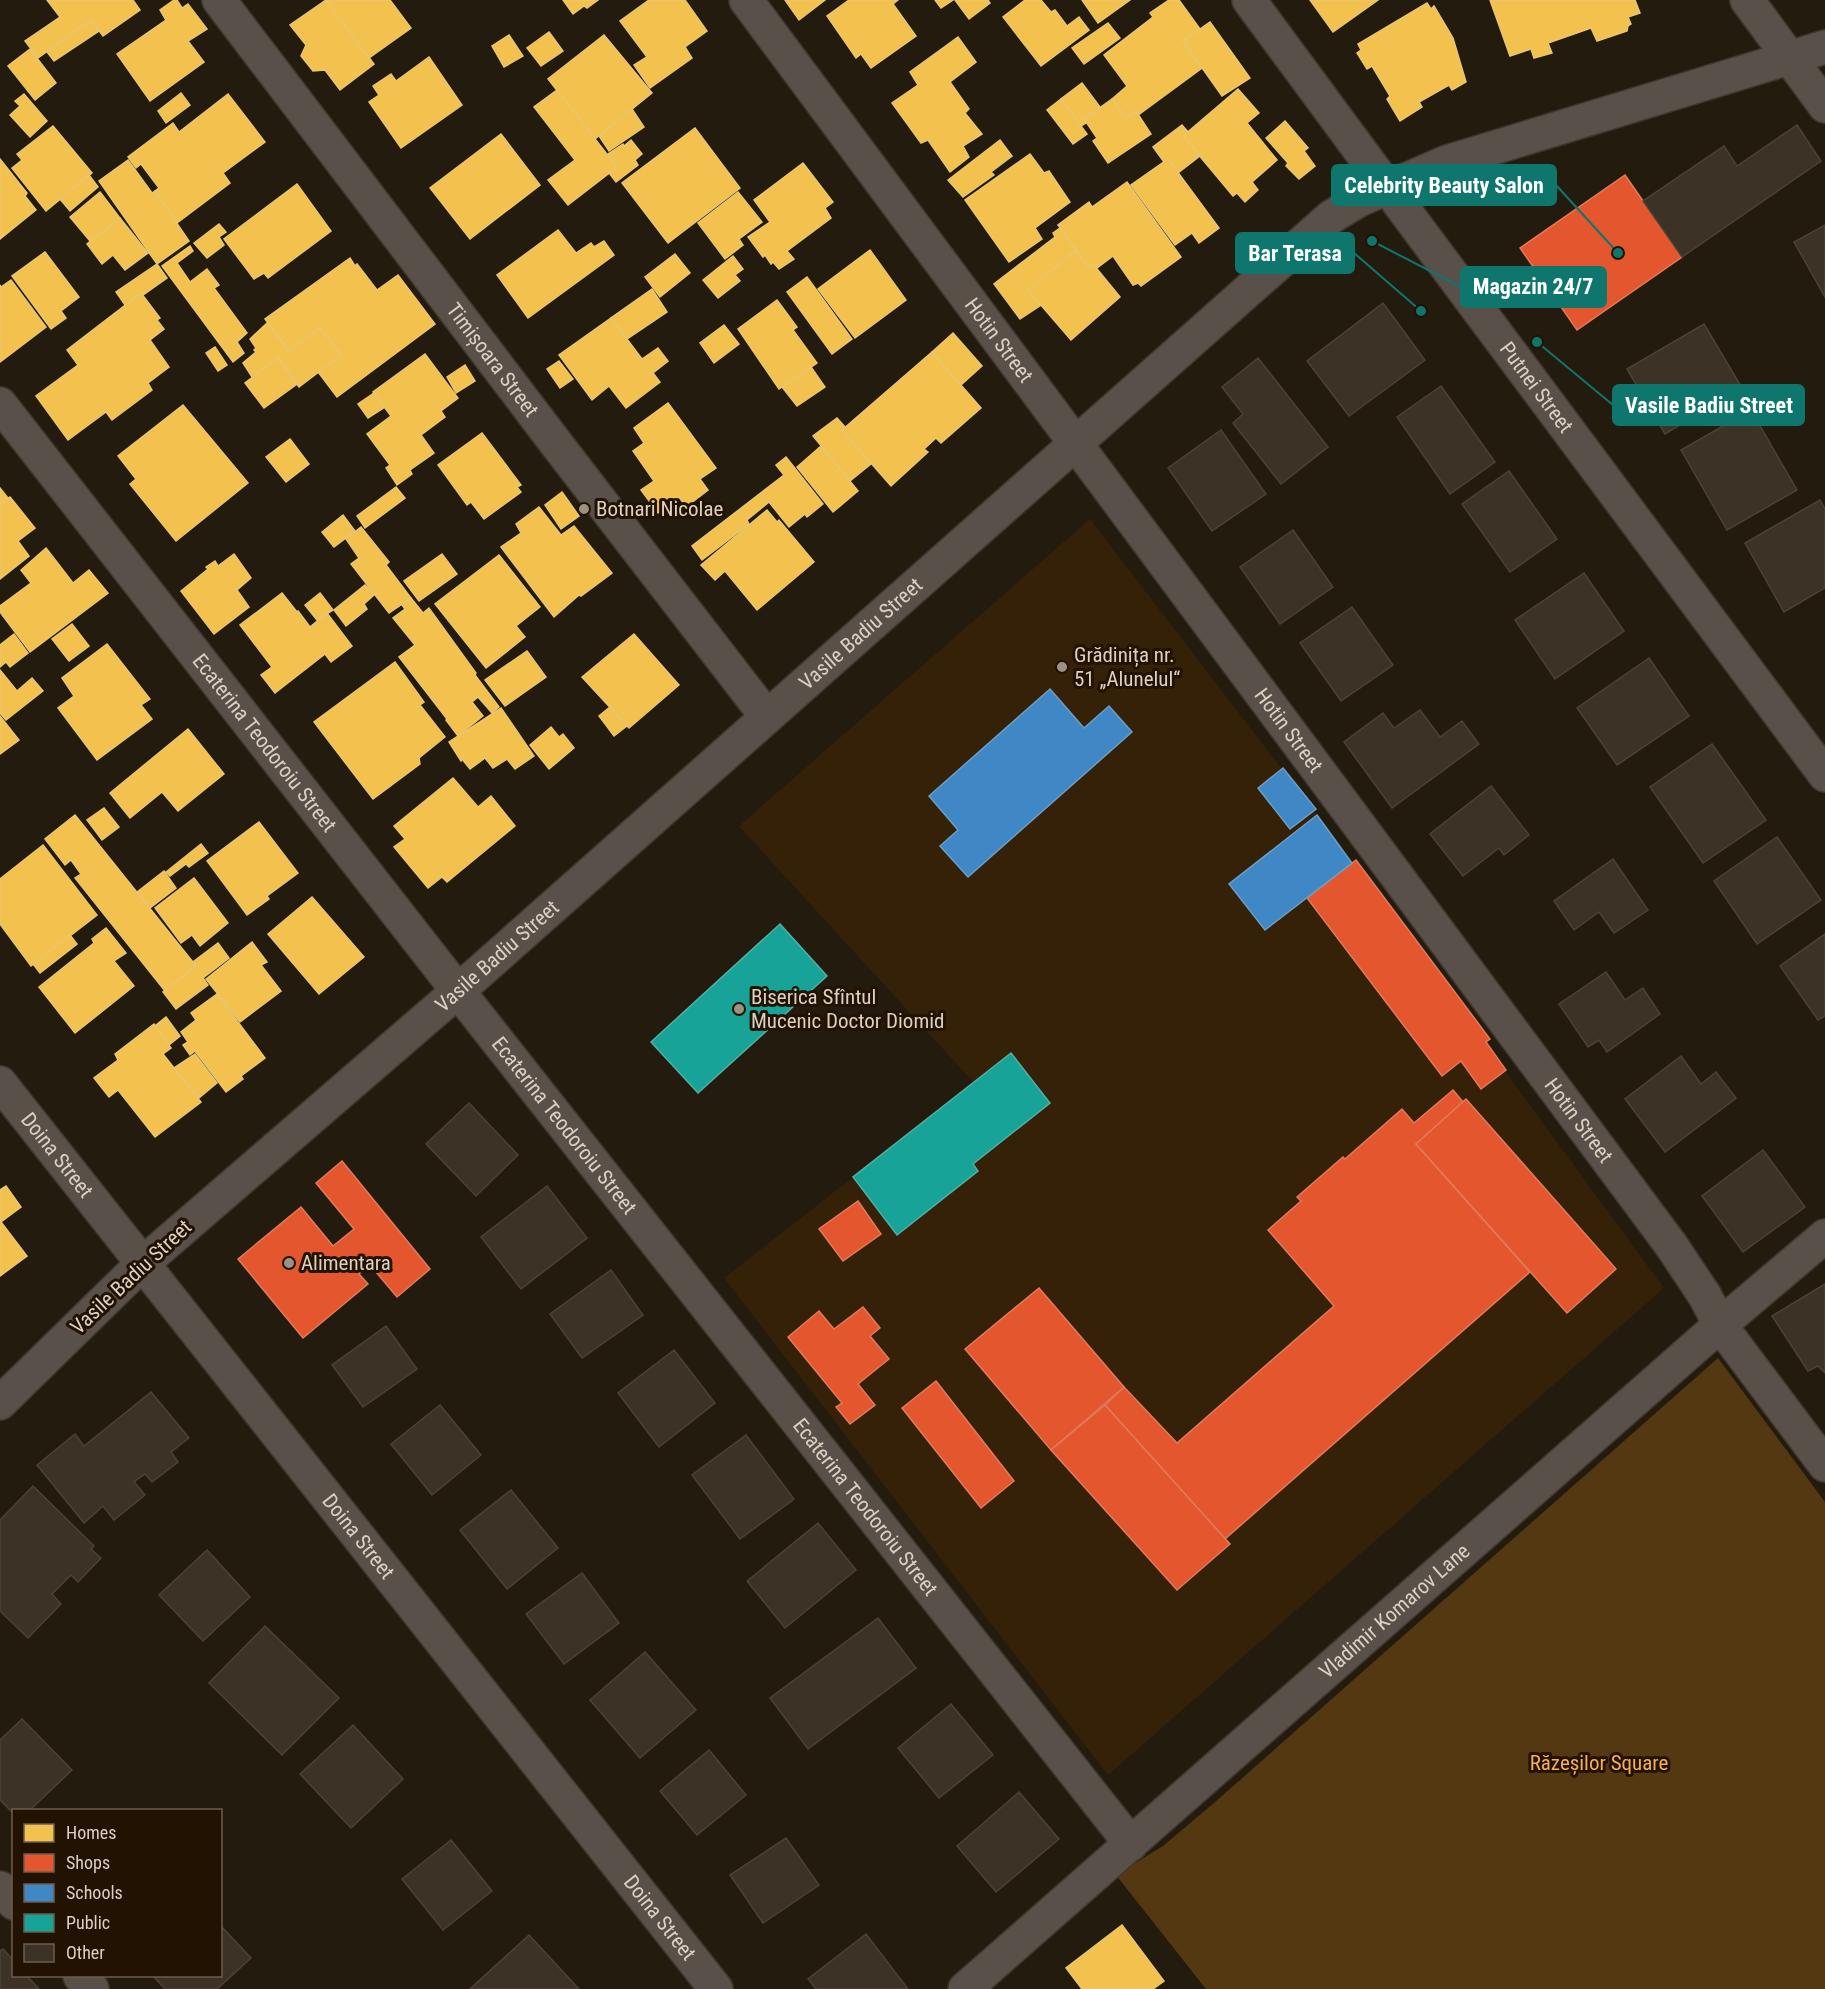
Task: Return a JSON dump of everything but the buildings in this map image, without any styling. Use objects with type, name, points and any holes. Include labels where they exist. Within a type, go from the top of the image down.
[{"type":"street","name":"Timișoara Street","points":[[219,0],[767,717]]},
{"type":"street","name":"Hotin Street","points":[[746,0],[1688,1267],[1720,1325],[1825,1465]]},
{"type":"street","name":"Putnei Street","points":[[1249,0],[1825,775]]},
{"type":"street","points":[[1747,0],[1825,106]]},
{"type":"street","name":"Vasile Badiu Street","points":[[0,1403],[141,1264],[458,991],[1331,217],[1359,200],[1447,162],[1825,47]]},
{"type":"street","name":"Ecaterina Teodoroiu Street","points":[[0,404],[458,991],[1131,1844]]},
{"type":"street","name":"Doina Street","points":[[0,1083],[716,1989]]},
{"type":"street","name":"Vladimir Komarov Lane","points":[[965,1989],[1720,1325],[1825,1236]]},
{"type":"street","points":[[0,1888],[12,1901]]},
{"type":"street","points":[[81,1977],[92,1989]]},
{"type":"shaded area","points":[[1090,519],[1317,815],[1664,1288],[1108,1775],[724,1278],[974,1083],[739,826]]},
{"type":"green space","name":"Răzeșilor Square","points":[[1718,1358],[1825,1502],[1825,1989],[1206,1989],[1116,1875],[1163,1846],[1214,1803]]},
{"type":"place","name":"Magazin 24/7","points":[[1372,241]]},
{"type":"place","name":"Celebrity Beauty Salon","points":[[1618,253]]},
{"type":"place","name":"Bar Terasa","points":[[1421,311]]},
{"type":"place","name":"Vasile Badiu Street","points":[[1537,342]]},
{"type":"place","name":"Botnari Nicolae","points":[[584,509]]},
{"type":"place","name":"Grădinița nr. 51 „Alunelul“","points":[[1062,667]]},
{"type":"place","name":"Biserica Sfîntul Mucenic Doctor Diomid","points":[[739,1009]]},
{"type":"place","name":"Alimentara","points":[[289,1263]]}]
